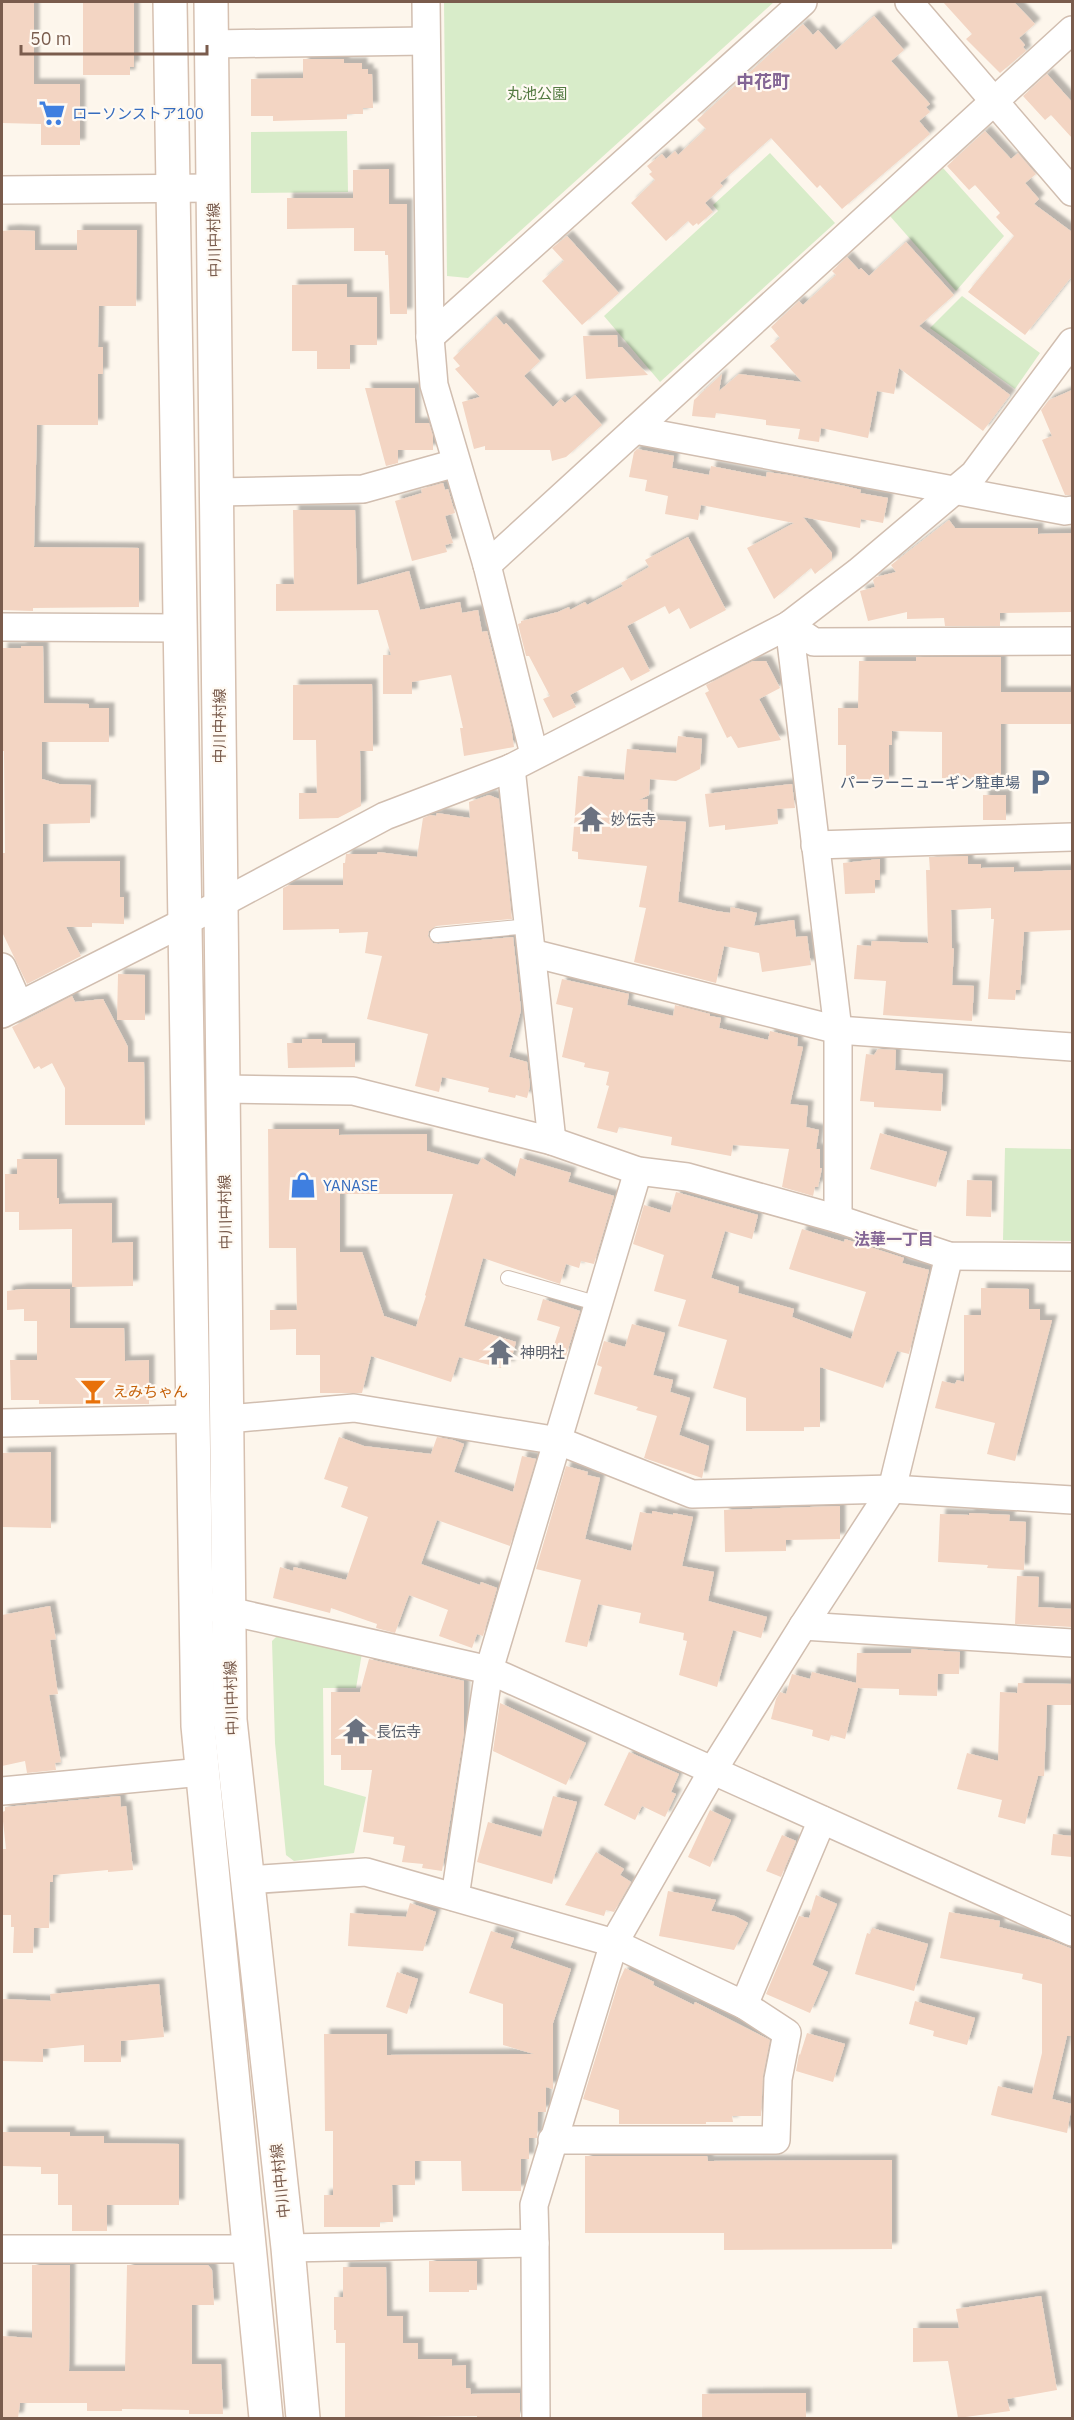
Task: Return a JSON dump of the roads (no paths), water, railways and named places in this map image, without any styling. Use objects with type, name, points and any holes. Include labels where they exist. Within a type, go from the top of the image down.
[{"type":"main road","points":[[170,2],[191,1419],[198,1726],[266,2418]]},
{"type":"main road","name":"中川中村線","points":[[211,2],[230,1720],[288,2247],[303,2418]]},
{"type":"street","points":[[426,2],[430,337],[434,385],[487,565],[534,754]]},
{"type":"street","points":[[430,337],[803,2]]},
{"type":"street","points":[[909,2],[1072,192]]},
{"type":"street","points":[[487,565],[1072,30]]},
{"type":"street","points":[[212,44],[426,41]]},
{"type":"street","points":[[2,190],[213,188]]},
{"type":"street","points":[[2,967],[10,1009],[220,904],[385,816],[511,768],[534,754],[789,625],[858,572],[974,474],[1072,342]]},
{"type":"street","points":[[635,430],[1065,512],[1072,510]]},
{"type":"street","points":[[217,492],[363,489],[456,463]]},
{"type":"street","points":[[789,625],[814,642],[1072,641]]},
{"type":"street","points":[[789,625],[838,1030],[838,1219]]},
{"type":"street","points":[[2,627],[179,628]]},
{"type":"street","points":[[511,768],[552,1141]]},
{"type":"street","points":[[815,845],[1072,837]]},
{"type":"street","points":[[532,953],[838,1030],[1072,1047]]},
{"type":"street","points":[[223,1089],[353,1091],[552,1141],[638,1171],[687,1177],[838,1219],[949,1256],[1072,1257]]},
{"type":"street","points":[[454,1897],[489,1670],[559,1442],[638,1171]]},
{"type":"street","points":[[536,2418],[534,2205],[614,1943],[713,1770],[892,1489],[949,1256]]},
{"type":"street","points":[[228,1419],[354,1408],[559,1442],[692,1494],[892,1489],[1072,1500]]},
{"type":"street","points":[[2,1423],[191,1419]]},
{"type":"street","points":[[195,1604],[230,1610],[489,1670],[1072,1932]]},
{"type":"street","points":[[803,1626],[1072,1643]]},
{"type":"street","points":[[2,1791],[202,1772]]},
{"type":"street","points":[[744,2005],[822,1820]]},
{"type":"street","points":[[248,1880],[366,1872],[614,1943],[744,2005],[788,2033],[778,2079],[776,2140],[552,2140]]},
{"type":"street","points":[[288,2247],[535,2243]]},
{"type":"street","points":[[2,2249],[249,2249]]},
{"type":"lane","points":[[436,935],[529,926]]},
{"type":"lane","points":[[508,1278],[599,1304]]},
{"type":"place","name":"ローソンストア100","points":[[52,113]]},
{"type":"place","name":"パーラーニューギン駐車場","points":[[1040,782]]},
{"type":"place","name":"妙伝寺","points":[[591,819]]},
{"type":"place","name":"YANASE","points":[[303,1185]]},
{"type":"place","name":"神明社","points":[[500,1352]]},
{"type":"place","name":"えみちゃん","points":[[93,1391]]},
{"type":"place","name":"長伝寺","points":[[356,1731]]},
{"type":"district","name":"中花町","points":[[763,81]]},
{"type":"district","name":"法華一丁目","points":[[894,1239]]},
{"type":"park label","name":"丸池公園","points":[[537,93]]}]
